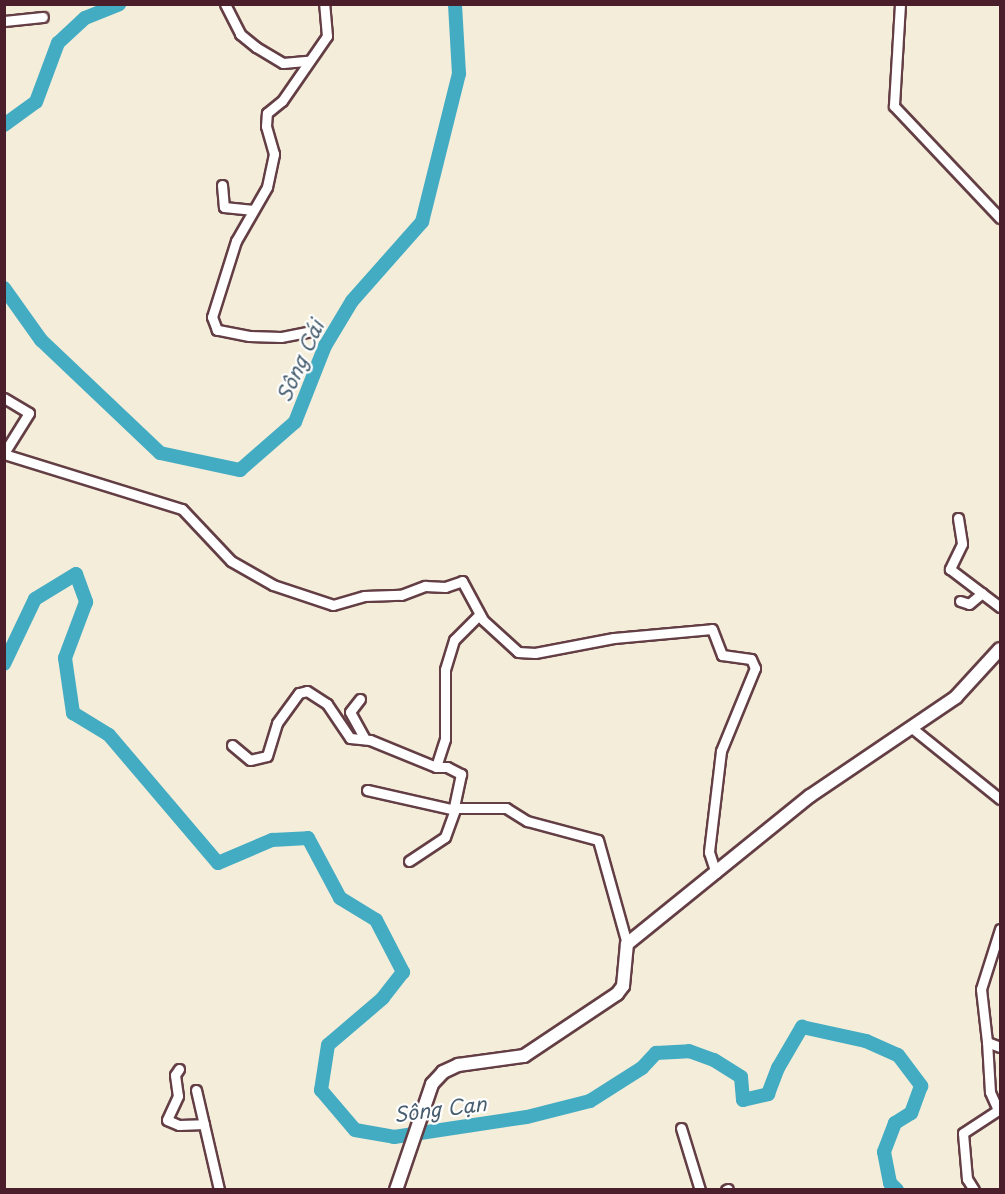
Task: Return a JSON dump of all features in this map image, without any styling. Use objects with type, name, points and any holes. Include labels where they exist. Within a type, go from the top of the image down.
[{"type":"street","points":[[225,4],[240,34],[256,47],[284,63],[308,61]]},
{"type":"street","points":[[312,331],[281,337],[249,336],[216,328],[212,317],[214,304],[251,210],[266,191],[274,154],[266,126],[267,113],[282,101],[327,36],[324,4]]},
{"type":"street","points":[[900,4],[894,106],[1000,218]]},
{"type":"street","points":[[4,21],[43,17]]},
{"type":"street","points":[[222,185],[224,207],[251,210]]},
{"type":"street","points":[[4,398],[29,412],[4,453],[182,508],[231,561],[293,593],[336,605],[371,595],[401,595],[424,586],[446,587],[459,580],[479,615],[518,652],[535,653],[614,638],[685,634],[709,627],[714,631],[722,655],[753,661],[755,668],[748,693],[721,751],[709,852],[716,873]]},
{"type":"street","points":[[958,518],[962,544],[950,569],[1000,607]]},
{"type":"street","points":[[960,600],[969,604],[982,593]]},
{"type":"street","points":[[436,767],[445,739],[444,676],[449,653],[454,640],[479,615]]},
{"type":"street","points":[[627,944],[810,796],[912,728],[969,686],[1000,649]]},
{"type":"street","points":[[232,745],[250,760],[267,756],[277,723],[304,691],[315,693],[327,704],[350,738],[365,739],[436,767],[447,767],[461,774],[455,810],[446,837],[409,861]]},
{"type":"street","points":[[360,699],[350,712],[365,739]]},
{"type":"street","points":[[912,728],[1000,799]]},
{"type":"street","points":[[367,790],[455,810],[506,808],[526,821],[598,840],[627,944],[623,986],[617,994],[524,1056],[458,1065],[443,1072],[432,1084],[396,1190]]},
{"type":"street","points":[[974,1190],[967,1179],[963,1133],[998,1110],[990,1092],[981,989],[1000,929]]},
{"type":"street","points":[[987,1042],[1000,1047]]},
{"type":"street","points":[[179,1069],[175,1075],[178,1096],[167,1120],[179,1125],[204,1124]]},
{"type":"street","points":[[195,1090],[219,1190]]},
{"type":"street","points":[[681,1128],[700,1190]]},
{"type":"waterway","name":"Sông Cái","points":[[4,125],[36,102],[58,43],[85,18],[119,4]]},
{"type":"waterway","name":"Sông Cái","points":[[4,288],[41,340],[160,453],[240,470],[295,422],[325,346],[352,301],[422,222],[459,74],[455,4]]},
{"type":"waterway","name":"Sông Cạn","points":[[4,664],[35,599],[76,574],[86,602],[65,658],[73,713],[109,735],[218,863],[272,840],[308,838],[340,898],[376,920],[403,972],[383,998],[328,1045],[321,1090],[355,1130],[394,1137],[527,1117],[590,1101],[642,1068],[656,1053],[689,1051],[714,1060],[741,1077],[743,1100],[768,1094],[778,1068],[802,1027],[866,1041],[898,1055],[921,1086],[911,1113],[895,1123],[884,1152],[890,1183],[897,1190]]}]
